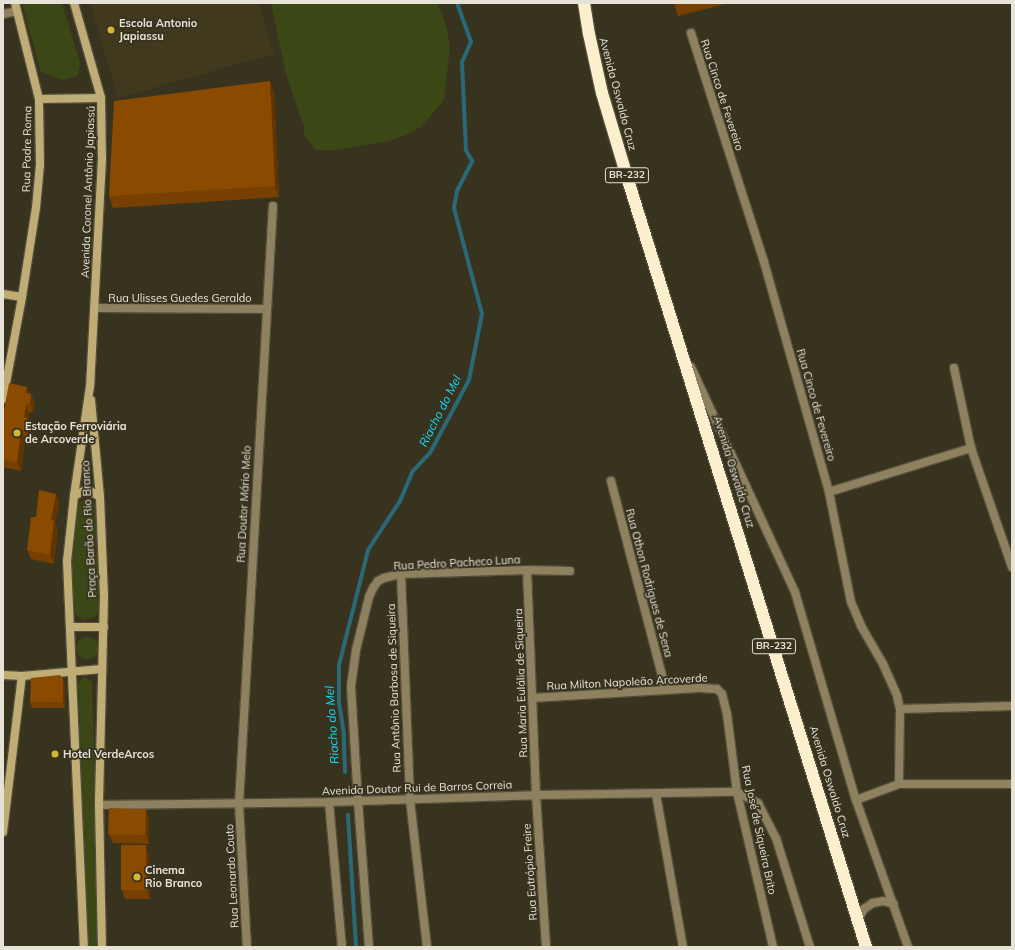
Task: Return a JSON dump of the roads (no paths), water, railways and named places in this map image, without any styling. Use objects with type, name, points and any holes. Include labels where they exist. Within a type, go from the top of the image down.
[{"type":"highway","name":"Avenida Oswaldo Cruz","points":[[584,3],[602,93],[866,947]]},
{"type":"street","name":"Avenida Coronel Antônio Japiassú","points":[[74,3],[101,98],[102,159],[90,386]]},
{"type":"street","points":[[3,14],[16,7]]},
{"type":"street","name":"Rua Padre Roma","points":[[3,399],[22,297],[36,208],[40,165],[39,99],[16,7]]},
{"type":"street","name":"Rua Cinco de Fevereiro","points":[[691,33],[764,262],[829,492],[851,602],[861,626],[883,664],[897,696],[900,709],[900,784]]},
{"type":"street","points":[[39,99],[101,98]]},
{"type":"street","name":"Rua Doutor Mário Melo","points":[[239,804],[273,206]]},
{"type":"street","points":[[3,294],[22,297]]},
{"type":"street","name":"Rua Ulisses Guedes Geraldo","points":[[95,308],[266,309]]},
{"type":"street","points":[[681,345],[795,592],[856,800],[908,947]]},
{"type":"street","points":[[954,368],[971,448],[1012,567]]},
{"type":"street","name":"Praça Barão do Rio Branco","points":[[84,947],[67,560],[74,496],[90,386]]},
{"type":"street","name":"Praça Barão do Rio Branco","points":[[90,386],[100,497],[104,626],[102,670]]},
{"type":"street","points":[[829,492],[971,448]]},
{"type":"street","name":"Rua Othon Rodrigues de Sena","points":[[610,481],[666,690]]},
{"type":"street","points":[[74,496],[87,489],[100,497]]},
{"type":"street","name":"Rua Pedro Pacheco Luna","points":[[369,947],[351,686],[352,667],[369,597],[373,588],[378,581],[384,578],[401,574],[527,570],[570,571]]},
{"type":"street","name":"Rua Maria Eulália de Siqueira","points":[[527,570],[536,795]]},
{"type":"street","name":"Rua Antônio Barbosa de Siqueira","points":[[401,574],[410,800],[427,947]]},
{"type":"street","points":[[71,627],[104,626]]},
{"type":"street","points":[[3,675],[22,676],[72,671],[102,670],[99,805],[102,947]]},
{"type":"street","points":[[3,832],[22,676]]},
{"type":"street","name":"Rua Milton Napoleão Arcoverde","points":[[532,698],[708,688],[717,689],[722,694]]},
{"type":"street","name":"Rua José de Siqueira Brito","points":[[722,694],[727,714],[737,792],[773,947]]},
{"type":"street","points":[[900,709],[1012,706]]},
{"type":"street","points":[[856,800],[900,784],[1012,784]]},
{"type":"street","points":[[737,792],[758,803],[776,838],[810,947]]},
{"type":"street","name":"Avenida Doutor Rui de Barros Correia","points":[[99,805],[239,804],[536,795],[737,792]]},
{"type":"street","points":[[656,794],[682,947]]},
{"type":"street","name":"Rua Eutrópio Freire","points":[[536,795],[546,947]]},
{"type":"street","points":[[329,802],[342,947]]},
{"type":"street","name":"Rua Leonardo Couto","points":[[239,804],[247,947]]},
{"type":"street","points":[[858,919],[864,910],[872,903],[883,901],[894,904]]},
{"type":"waterway","name":"Riacho do Mel","points":[[345,772],[344,734],[339,704],[339,665],[368,550],[400,501],[413,471],[430,453],[469,380],[482,314],[454,208],[457,191],[472,161],[466,150],[462,62],[471,42],[457,3]]},
{"type":"waterway","name":"Riacho do Mel","points":[[348,815],[356,947]]},
{"type":"place","name":"Escola Antonio Japiassu","points":[[111,30]]},
{"type":"place","name":"Estação Ferroviária de Arcoverde","points":[[17,433]]},
{"type":"place","name":"Hotel VerdeArcos","points":[[55,754]]},
{"type":"place","name":"Cinema Rio Branco","points":[[137,877]]}]
